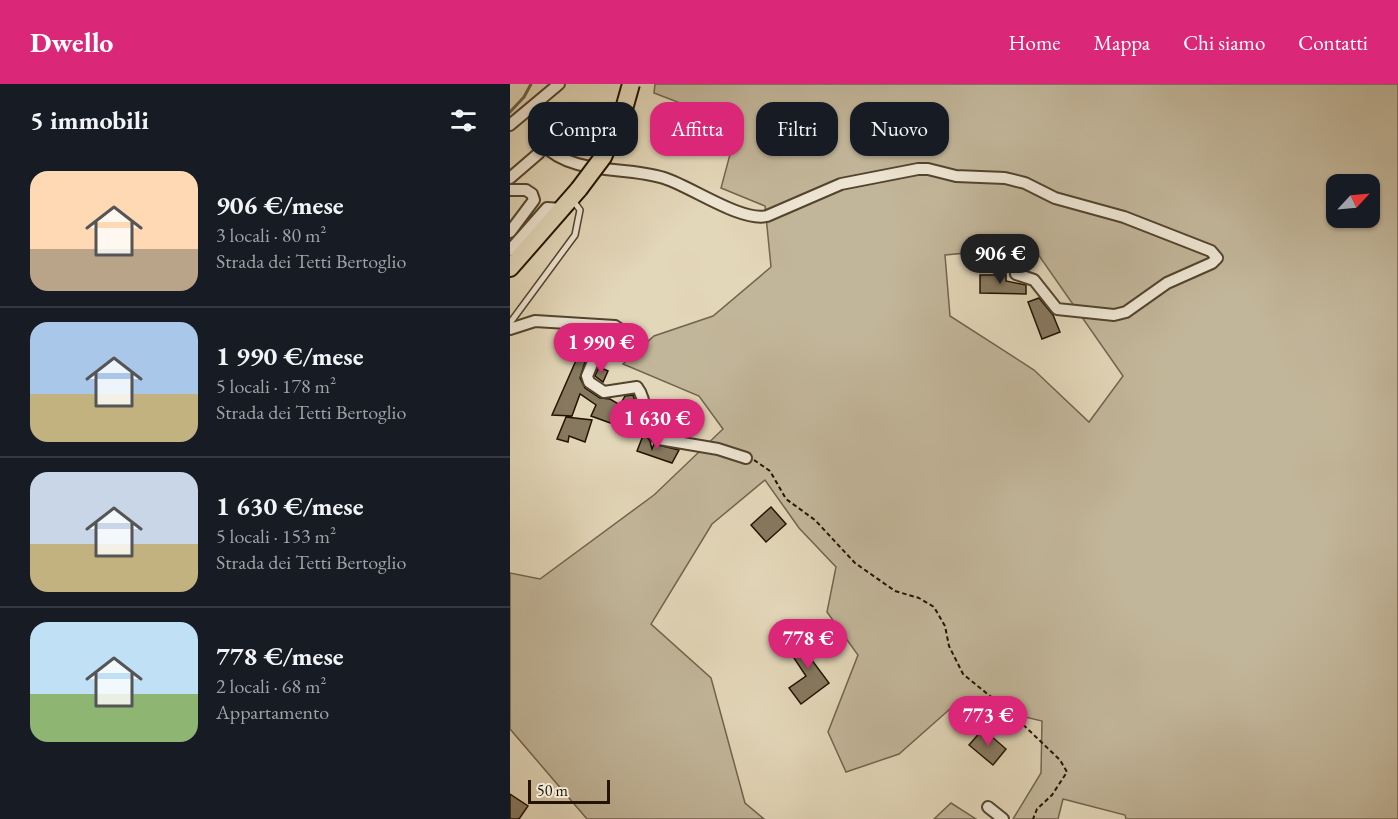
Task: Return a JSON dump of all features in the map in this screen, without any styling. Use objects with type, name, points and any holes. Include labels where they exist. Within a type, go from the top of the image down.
[{"type":"main road","points":[[510,268],[571,199],[603,157],[624,109],[631,84]]},
{"type":"street","points":[[539,102],[559,84]]},
{"type":"street","points":[[510,125],[528,111]]},
{"type":"street","points":[[510,178],[536,156]]},
{"type":"street","points":[[560,156],[581,165],[607,171],[641,172],[665,179],[743,214],[758,218],[841,184],[918,169],[928,169],[956,176],[1005,178],[1037,188],[1055,198],[1124,217],[1211,251],[1216,258],[1212,263],[1160,288],[1126,312],[1114,315],[1057,309],[1034,280],[1016,274]]},
{"type":"street","points":[[510,190],[526,190],[532,194],[534,200],[532,206],[510,232]]},
{"type":"street","points":[[510,250],[547,208],[571,199]]},
{"type":"street","points":[[510,329],[535,321],[615,326],[629,340],[628,349],[595,357],[587,380],[604,392],[637,387],[642,395],[649,427],[659,439],[718,449],[746,458]]},
{"type":"street","points":[[987,807],[1003,819]]},
{"type":"lane","points":[[510,323],[575,234],[580,210],[571,199]]},
{"type":"path","points":[[746,458],[770,471],[786,499],[815,520],[855,563],[895,591],[919,598],[934,607],[945,626],[949,646],[963,674],[998,701],[1060,760],[1066,772],[1052,795],[1037,809],[1033,819]]},
{"type":"shaded area","points":[[655,84],[1398,84],[1398,819],[1126,819],[1125,815],[1063,799],[1058,819],[1013,819],[1041,773],[1042,721],[959,701],[899,754],[846,772],[828,732],[858,655],[827,612],[836,567],[799,528],[765,480],[712,524],[651,624],[711,678],[745,803],[764,819],[587,819],[510,729],[510,573],[540,579],[654,495],[723,429],[699,396],[623,364],[654,336],[713,316],[771,267],[765,206],[721,188],[730,156],[744,156],[744,102],[678,102],[654,93]],"holes":[[[1033,247],[1123,376],[1089,422],[1034,370],[950,316],[945,255]]]},
{"type":"shaded area","points":[[951,803],[976,819],[934,819]]},
{"type":"building","points":[[980,275],[1006,275],[1006,281],[1026,285],[1026,294],[980,293]]},
{"type":"building","points":[[1039,298],[1053,315],[1060,332],[1042,339],[1028,302]]},
{"type":"building","points":[[578,356],[586,359],[580,378],[585,388],[600,398],[610,399],[620,405],[625,396],[633,395],[636,404],[627,417],[639,417],[643,431],[627,429],[591,416],[596,405],[580,394],[572,416],[552,415]]},
{"type":"building","points":[[599,367],[608,371],[603,382],[595,376]]},
{"type":"building","points":[[566,417],[592,420],[585,442],[569,436],[568,442],[557,439]]},
{"type":"building","points":[[662,424],[685,429],[684,436],[662,432],[660,430]]},
{"type":"building","points":[[644,433],[652,449],[654,444],[679,450],[672,463],[637,451]]},
{"type":"building","points":[[771,507],[786,524],[766,542],[751,525]]},
{"type":"building","points":[[815,635],[825,650],[811,659],[829,683],[801,704],[789,688],[806,676],[790,652]]},
{"type":"building","points":[[983,729],[1006,749],[993,765],[969,745]]},
{"type":"building","points":[[510,794],[528,806],[519,819],[510,819]]},
{"type":"waterway","points":[[510,112],[524,97],[531,84]]}]
